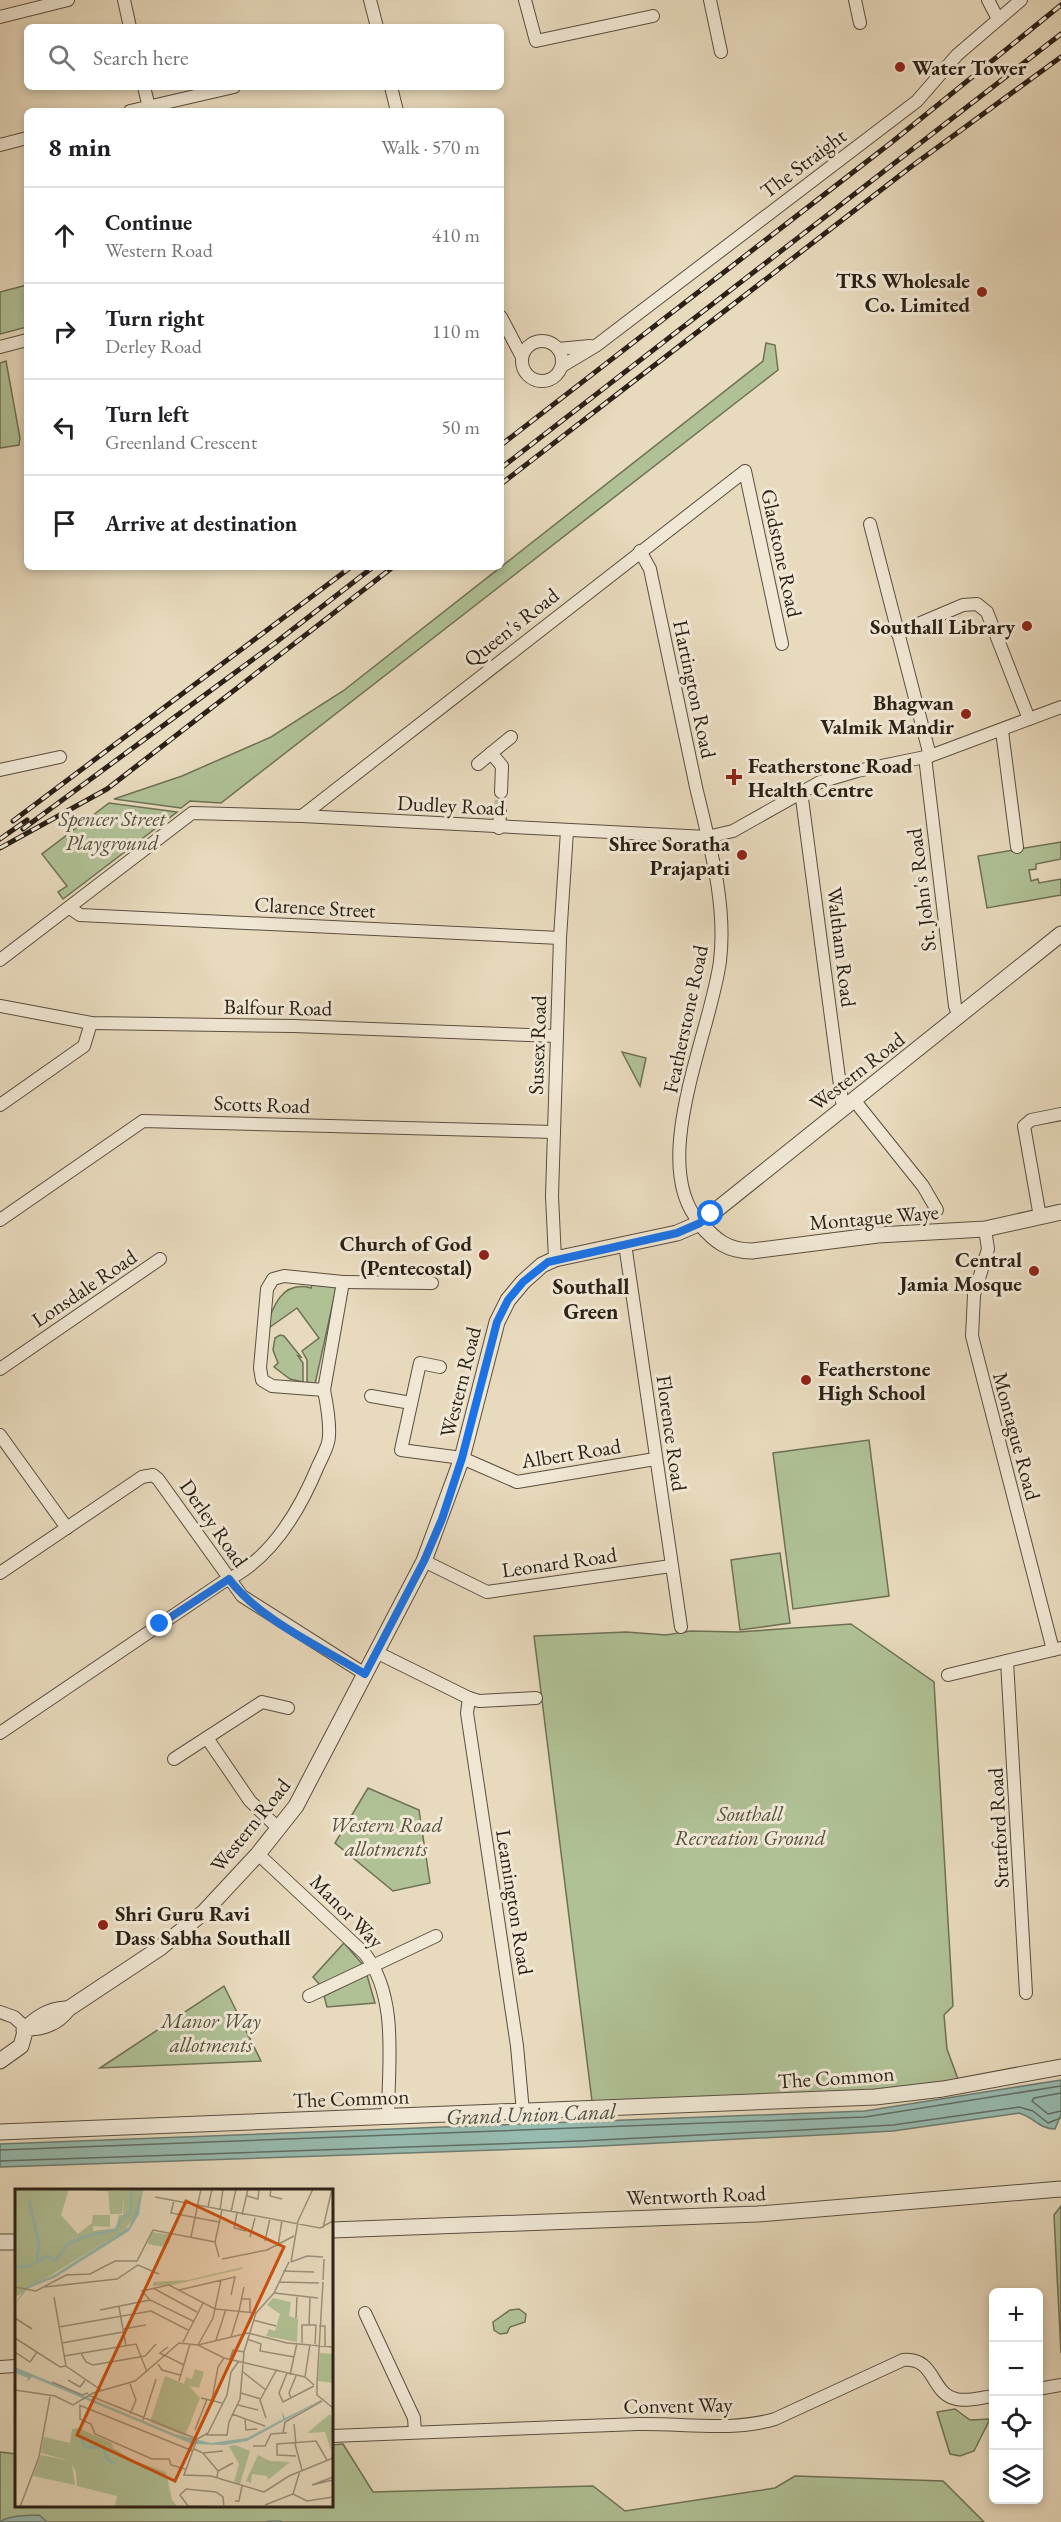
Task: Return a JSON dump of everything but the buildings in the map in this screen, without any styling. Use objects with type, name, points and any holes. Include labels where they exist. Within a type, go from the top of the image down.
[{"type":"street","points":[[13,0],[16,13]]},
{"type":"street","points":[[0,17],[68,0]]},
{"type":"street","points":[[124,0],[129,24]]},
{"type":"street","points":[[370,0],[376,24]]},
{"type":"street","points":[[525,0],[536,41],[653,16]]},
{"type":"street","points":[[710,0],[721,52]]},
{"type":"street","points":[[855,0],[860,23]]},
{"type":"street","points":[[988,0],[998,20]]},
{"type":"street","name":"The Straight","points":[[561,366],[597,345],[917,101],[941,71],[1021,0]]},
{"type":"street","points":[[145,90],[150,108]]},
{"type":"street","points":[[154,108],[223,90]]},
{"type":"street","points":[[392,90],[399,108]]},
{"type":"street","points":[[0,146],[24,139]]},
{"type":"street","points":[[504,321],[522,357],[524,371],[539,381],[551,380],[561,366],[558,349]]},
{"type":"street","points":[[504,321],[535,343]]},
{"type":"street","points":[[0,346],[24,341]]},
{"type":"street","points":[[522,357],[529,346],[535,343],[548,342],[558,349],[597,345]]},
{"type":"street","name":"Queen's Road","points":[[302,816],[745,471]]},
{"type":"street","name":"Gladstone Road","points":[[745,471],[782,644]]},
{"type":"street","name":"St. John's Road","points":[[870,524],[927,757],[955,1006],[959,1017]]},
{"type":"street","name":"Hartington Road","points":[[640,551],[650,569],[707,837]]},
{"type":"street","points":[[897,633],[963,605],[977,604],[987,612],[1029,719]]},
{"type":"street","points":[[707,837],[733,831],[801,791],[857,771],[927,757],[1061,707]]},
{"type":"street","points":[[1002,730],[1017,847]]},
{"type":"street","points":[[478,764],[511,737]]},
{"type":"street","points":[[491,753],[502,766],[501,792]]},
{"type":"street","points":[[0,770],[60,757]]},
{"type":"street","name":"Waltham Road","points":[[801,791],[849,1104]]},
{"type":"street","points":[[499,828],[500,812]]},
{"type":"street","name":"Dudley Road","points":[[70,908],[192,813],[302,816],[707,837]]},
{"type":"street","name":"Sussex Road","points":[[555,1259],[552,1196],[560,938],[567,831]]},
{"type":"street","name":"Featherstone Road","points":[[700,1223],[690,1213],[682,1194],[678,1147],[722,942],[721,910],[707,837]]},
{"type":"street","points":[[0,960],[70,908]]},
{"type":"street","name":"Clarence Street","points":[[70,908],[80,915],[560,938]]},
{"type":"street","name":"Western Road","points":[[0,2051],[26,2028],[49,2024],[60,2018],[68,2009],[169,1941],[204,1912],[258,1854],[308,1786],[424,1561],[462,1458],[497,1322],[508,1300],[523,1282],[542,1265],[555,1259],[677,1233],[700,1223],[1061,934]]},
{"type":"street","name":"Balfour Road","points":[[0,1006],[91,1023],[294,1026],[557,1036]]},
{"type":"street","points":[[0,1105],[84,1046],[91,1023]]},
{"type":"street","points":[[849,1104],[923,1186],[937,1210]]},
{"type":"street","points":[[1040,1217],[1024,1126],[1030,1120],[1061,1114]]},
{"type":"street","name":"Scotts Road","points":[[0,1220],[143,1121],[554,1132]]},
{"type":"street","name":"Montague Waye","points":[[700,1223],[718,1242],[738,1251],[878,1235],[985,1229],[1061,1212]]},
{"type":"street","name":"Montague Road","points":[[985,1229],[988,1249],[974,1295],[972,1336],[1057,1649]]},
{"type":"street","name":"Florence Road","points":[[625,1244],[637,1313],[655,1459],[681,1627]]},
{"type":"street","name":"Lonsdale Road","points":[[0,1369],[160,1259]]},
{"type":"street","points":[[324,1390],[273,1386],[262,1380],[260,1368],[267,1289],[273,1279],[284,1276],[343,1282],[432,1283]]},
{"type":"street","points":[[0,1733],[244,1569],[283,1532],[308,1492],[329,1438],[324,1390],[343,1282]]},
{"type":"street","points":[[370,1396],[411,1403],[420,1363],[440,1366]]},
{"type":"street","name":"Albert Road","points":[[411,1403],[401,1450],[462,1458],[517,1482],[655,1459]]},
{"type":"street","points":[[0,1435],[67,1528]]},
{"type":"street","name":"Derley Road","points":[[0,1573],[142,1478],[153,1475],[242,1596],[267,1614],[365,1674]]},
{"type":"street","name":"Leonard Road","points":[[424,1561],[486,1592],[671,1566]]},
{"type":"street","points":[[948,1675],[1057,1649]]},
{"type":"street","points":[[376,1652],[479,1701],[536,1698]]},
{"type":"street","name":"Stratford Road","points":[[1007,1661],[1026,1994]]},
{"type":"street","name":"Leamington Road","points":[[469,1698],[467,1713],[517,2046],[523,2112]]},
{"type":"street","points":[[174,1759],[262,1702],[288,1708]]},
{"type":"street","points":[[207,1738],[250,1801],[278,1828]]},
{"type":"street","name":"Manor Way","points":[[258,1854],[374,1965],[383,1988],[387,2014],[388,2118]]},
{"type":"street","points":[[309,1996],[436,1936]]},
{"type":"street","points":[[0,2012],[14,2017],[26,2028],[21,2046],[0,2061]]},
{"type":"street","name":"The Common","points":[[0,2132],[875,2097],[943,2089],[1061,2067]]},
{"type":"street","name":"Wentworth Road","points":[[333,2230],[758,2214],[1061,2189]]},
{"type":"street","points":[[0,2242],[15,2241]]},
{"type":"street","points":[[365,2313],[414,2418],[415,2432]]},
{"type":"street","name":"Convent Way","points":[[333,2436],[649,2424],[678,2427],[760,2423],[775,2419],[903,2360],[914,2359],[923,2364],[943,2392],[955,2399],[989,2396]]},
{"type":"street","points":[[0,2367],[15,2366]]},
{"type":"street","points":[[1043,2388],[1061,2385]]},
{"type":"green space","points":[[24,286],[24,328],[0,334],[0,292]]},
{"type":"green space","points":[[766,343],[775,345],[778,370],[221,803],[190,801],[181,808],[114,799],[182,776],[271,737],[343,691],[497,570],[504,570],[504,564],[763,361]]},
{"type":"green space","points":[[6,361],[20,438],[19,445],[0,448],[0,363]]},
{"type":"green space","name":"Spencer Street Playground","points":[[109,803],[177,812],[63,899],[58,892],[67,886],[42,854]]},
{"type":"green space","points":[[1061,842],[1061,859],[1036,864],[1036,869],[1029,870],[1031,881],[1038,879],[1039,883],[1061,879],[1061,895],[987,908],[978,856]]},
{"type":"green space","points":[[622,1052],[646,1058],[640,1086]]},
{"type":"green space","points":[[312,1285],[333,1286],[336,1289],[315,1384],[307,1382],[307,1360],[302,1351],[319,1338],[297,1308],[266,1330],[271,1313],[280,1297],[293,1288],[311,1288]]},
{"type":"green space","points":[[280,1335],[284,1336],[301,1357],[298,1356],[303,1363],[303,1382],[290,1379],[274,1367],[278,1363],[273,1350],[275,1338]]},
{"type":"green space","points":[[869,1440],[889,1596],[793,1609],[773,1453]]},
{"type":"green space","points":[[780,1553],[790,1623],[740,1630],[731,1560]]},
{"type":"green space","name":"Southall Recreation Ground","points":[[851,1624],[934,1682],[953,2006],[944,2015],[947,2049],[959,2082],[876,2095],[593,2109],[534,1636],[626,1632],[666,1635],[691,1631],[738,1632]]},
{"type":"green space","name":"Western Road allotments","points":[[368,1788],[419,1810],[430,1883],[393,1891],[335,1843]]},
{"type":"green space","points":[[344,1943],[364,1966],[320,1985],[313,1977]]},
{"type":"green space","points":[[367,1975],[375,2003],[327,2007],[324,1996]]},
{"type":"green space","name":"Manor Way allotments","points":[[224,1986],[261,2061],[100,2068]]},
{"type":"green space","points":[[1061,2206],[1061,2353],[1054,2215]]},
{"type":"green space","points":[[519,2309],[526,2314],[525,2322],[510,2327],[507,2333],[500,2334],[494,2330],[493,2322],[510,2310]]},
{"type":"green space","points":[[955,2409],[970,2420],[989,2419],[974,2451],[960,2456],[950,2454],[937,2412]]},
{"type":"green space","points":[[343,2444],[373,2492],[593,2486],[625,2511],[775,2488],[795,2476],[943,2481],[984,2522],[0,2522],[0,2452],[15,2454],[15,2507],[333,2507],[333,2445]]},
{"type":"water","points":[[1061,2080],[1061,2114],[1055,2129],[1045,2127],[1019,2113],[893,2131],[841,2134],[580,2147],[0,2167],[0,2144],[865,2111]]},
{"type":"water","points":[[39,2515],[47,2522],[0,2522],[13,2517]]},
{"type":"waterway","points":[[268,2522],[281,2522]]},
{"type":"tunnel","points":[[500,812],[501,792]]},
{"type":"railway","points":[[504,443],[892,142],[1061,5]]},
{"type":"railway","points":[[504,466],[1061,34]]},
{"type":"railway","points":[[504,482],[912,166],[1061,57]]},
{"type":"railway","points":[[13,821],[347,570]]},
{"type":"railway","points":[[23,829],[275,643],[369,570]]},
{"type":"railway","points":[[0,848],[107,789],[389,570]]},
{"type":"railway","points":[[0,839],[27,820]]},
{"type":"place","name":"Water Tower","points":[[900,67]]},
{"type":"place","name":"TRS Wholesale Co. Limited","points":[[982,292]]},
{"type":"place","name":"Southall Library","points":[[1027,626]]},
{"type":"place","name":"Bhagwan Valmik Mandir","points":[[966,714]]},
{"type":"place","name":"Featherstone Road Health Centre","points":[[734,777]]},
{"type":"place","name":"Shree Soratha Prajapati","points":[[742,855]]},
{"type":"place","name":"Church of God (Pentecostal)","points":[[484,1255]]},
{"type":"place","name":"Central Jamia Mosque","points":[[1034,1271]]},
{"type":"place","name":"Featherstone High School","points":[[806,1380]]},
{"type":"place","name":"Shri Guru Ravi Dass Sabha Southall","points":[[103,1925]]},
{"type":"district","name":"Southall Green","points":[[591,1298]]},
{"type":"route","points":[[160,1624],[229,1579],[242,1596],[267,1614],[365,1674],[424,1561],[442,1519],[462,1458],[497,1322],[508,1300],[542,1265],[555,1259],[677,1233],[700,1223],[711,1214]]},
{"type":"water label","name":"Grand Union Canal","points":[[531,2114]]}]
